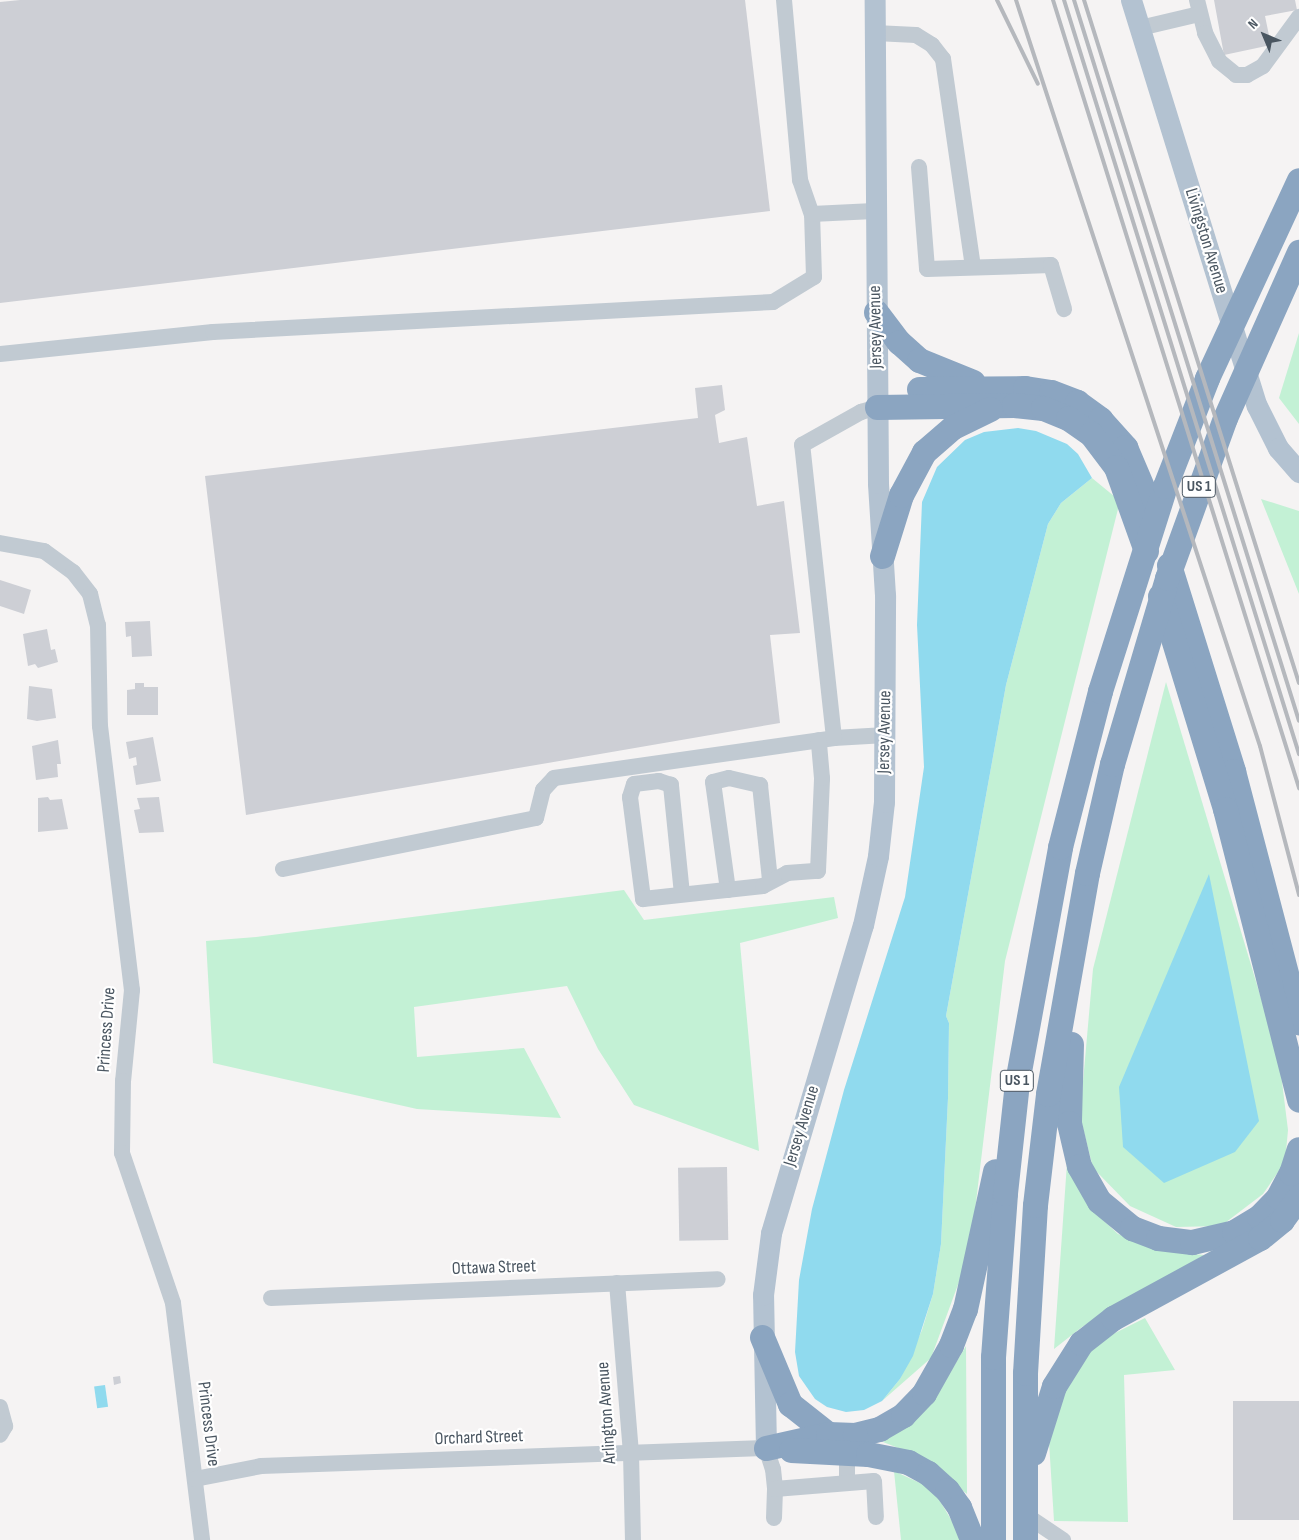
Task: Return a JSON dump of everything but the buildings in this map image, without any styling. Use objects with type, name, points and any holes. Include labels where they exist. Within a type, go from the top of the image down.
[{"type":"highway","name":"US 1","points":[[993,1540],[994,1347],[1017,1082],[1060,847],[1117,633],[1166,486],[1204,386],[1274,229],[1299,180]]},
{"type":"highway","name":"US 1","points":[[1025,1540],[1024,1486],[1027,1327],[1035,1205],[1048,1094],[1076,927],[1099,817],[1130,699],[1167,578],[1207,466],[1284,282],[1299,252]]},
{"type":"highway","points":[[876,312],[899,342],[919,360],[996,396],[1043,408],[1080,425],[1108,454],[1122,478],[1223,800],[1299,1100]]},
{"type":"highway","points":[[877,399],[996,396],[1038,389],[1077,402],[1111,428],[1131,457],[1220,727],[1299,1022]]},
{"type":"highway","points":[[882,556],[901,495],[924,452],[957,424],[996,396]]},
{"type":"highway","points":[[1076,927],[1069,1123],[1084,1178],[1109,1211],[1132,1228],[1158,1238],[1192,1242],[1220,1238],[1247,1226],[1270,1208],[1285,1187],[1299,1149]]},
{"type":"highway","points":[[766,1448],[828,1434],[855,1435],[891,1424],[913,1405],[939,1368],[959,1327],[970,1290],[985,1209],[1017,1082]]},
{"type":"highway","points":[[1024,1486],[1048,1400],[1059,1374],[1081,1343],[1113,1318],[1260,1238],[1282,1220],[1299,1197]]},
{"type":"highway","points":[[762,1337],[790,1404],[828,1434]]},
{"type":"highway","points":[[766,1448],[894,1457],[928,1473],[959,1507],[972,1540]]},
{"type":"main road","name":"Jersey Avenue","points":[[766,1448],[762,1337],[763,1295],[771,1233],[857,948],[873,880],[882,830],[886,735],[874,210],[875,0]]},
{"type":"main road","name":"Livingston Avenue","points":[[1132,0],[1257,406],[1278,448],[1299,472]]},
{"type":"street","points":[[0,354],[213,332],[773,302],[814,277],[812,214],[800,180],[784,0]]},
{"type":"street","points":[[1140,28],[1198,7],[1219,61],[1236,75],[1247,75],[1263,66],[1299,17]]},
{"type":"street","points":[[875,33],[916,35],[932,45],[943,59],[973,266]]},
{"type":"street","points":[[919,167],[927,269],[973,266],[1051,265],[1064,309]]},
{"type":"street","points":[[812,214],[874,210]]},
{"type":"street","points":[[682,894],[672,785],[659,782],[634,784],[630,797],[643,898],[763,886],[770,880],[787,873],[818,871],[822,778],[826,739],[802,445],[861,412],[877,399]]},
{"type":"street","name":"Princess Drive","points":[[0,543],[44,551],[73,572],[90,594],[98,624],[100,726],[132,990],[123,1080],[122,1153],[173,1303],[202,1540]]},
{"type":"street","points":[[283,868],[536,818],[542,790],[554,778],[826,739],[886,735]]},
{"type":"street","points":[[728,890],[713,782],[730,778],[760,786],[770,880]]},
{"type":"street","name":"Ottawa Street","points":[[271,1298],[718,1280]]},
{"type":"street","name":"Arlington Avenue","points":[[618,1283],[631,1453],[633,1540]]},
{"type":"street","points":[[0,1407],[5,1426],[0,1435]]},
{"type":"street","points":[[766,1448],[773,1469],[775,1489],[774,1518]]},
{"type":"street","name":"Orchard Street","points":[[195,1479],[261,1466],[766,1448]]},
{"type":"street","points":[[847,1453],[847,1483]]},
{"type":"street","points":[[775,1489],[874,1481],[876,1517]]},
{"type":"street","points":[[1024,1514],[1063,1540]]},
{"type":"green space","points":[[1299,333],[1299,424],[1279,398]]},
{"type":"green space","points":[[1092,478],[1120,501],[1005,961],[970,1252],[931,1358],[882,1401],[900,1379],[922,1330],[933,1294],[941,1244],[948,1098],[949,1023],[946,1016],[1006,685],[1048,524],[1061,503]]},
{"type":"green space","points":[[1261,499],[1299,511],[1299,594]]},
{"type":"green space","points":[[1166,682],[1279,1058],[1288,1130],[1285,1162],[1263,1194],[1221,1226],[1176,1227],[1130,1206],[1093,1168],[1080,1116],[1093,969]]},
{"type":"green space","points":[[624,890],[644,920],[834,897],[838,918],[740,943],[759,1151],[634,1105],[598,1049],[567,986],[414,1007],[417,1057],[524,1048],[561,1118],[417,1109],[213,1063],[206,941],[256,937]]},
{"type":"green space","points":[[1067,1163],[1088,1206],[1118,1234],[1164,1251],[1204,1255],[1082,1327],[1054,1349]]},
{"type":"green space","points":[[1145,1318],[1175,1370],[1124,1375],[1128,1522],[1054,1521],[1049,1442],[1065,1382],[1097,1342]]},
{"type":"green space","points":[[966,1346],[967,1494],[916,1455],[883,1442],[934,1399]]},
{"type":"green space","points":[[894,1471],[933,1489],[963,1540],[901,1540]]},
{"type":"water","points":[[1018,428],[1036,431],[1067,444],[1078,454],[1092,478],[1061,503],[1048,524],[1006,685],[946,1016],[949,1023],[948,1098],[941,1244],[933,1294],[913,1356],[900,1379],[882,1401],[864,1410],[846,1412],[827,1407],[815,1399],[799,1376],[795,1352],[799,1280],[812,1209],[844,1090],[905,897],[924,767],[917,625],[922,502],[937,467],[965,440],[984,432]]},
{"type":"water","points":[[1209,874],[1259,1121],[1235,1152],[1164,1183],[1123,1147],[1119,1087]]},
{"type":"water","points":[[105,1385],[108,1407],[97,1408],[94,1387]]},
{"type":"railway","points":[[997,0],[1038,84]]},
{"type":"railway","points":[[1016,0],[1260,746],[1299,895]]},
{"type":"railway","points":[[1053,0],[1299,788]]},
{"type":"railway","points":[[1064,0],[1299,754]]},
{"type":"railway","points":[[1074,0],[1299,721]]},
{"type":"railway","points":[[1084,0],[1299,683]]}]
